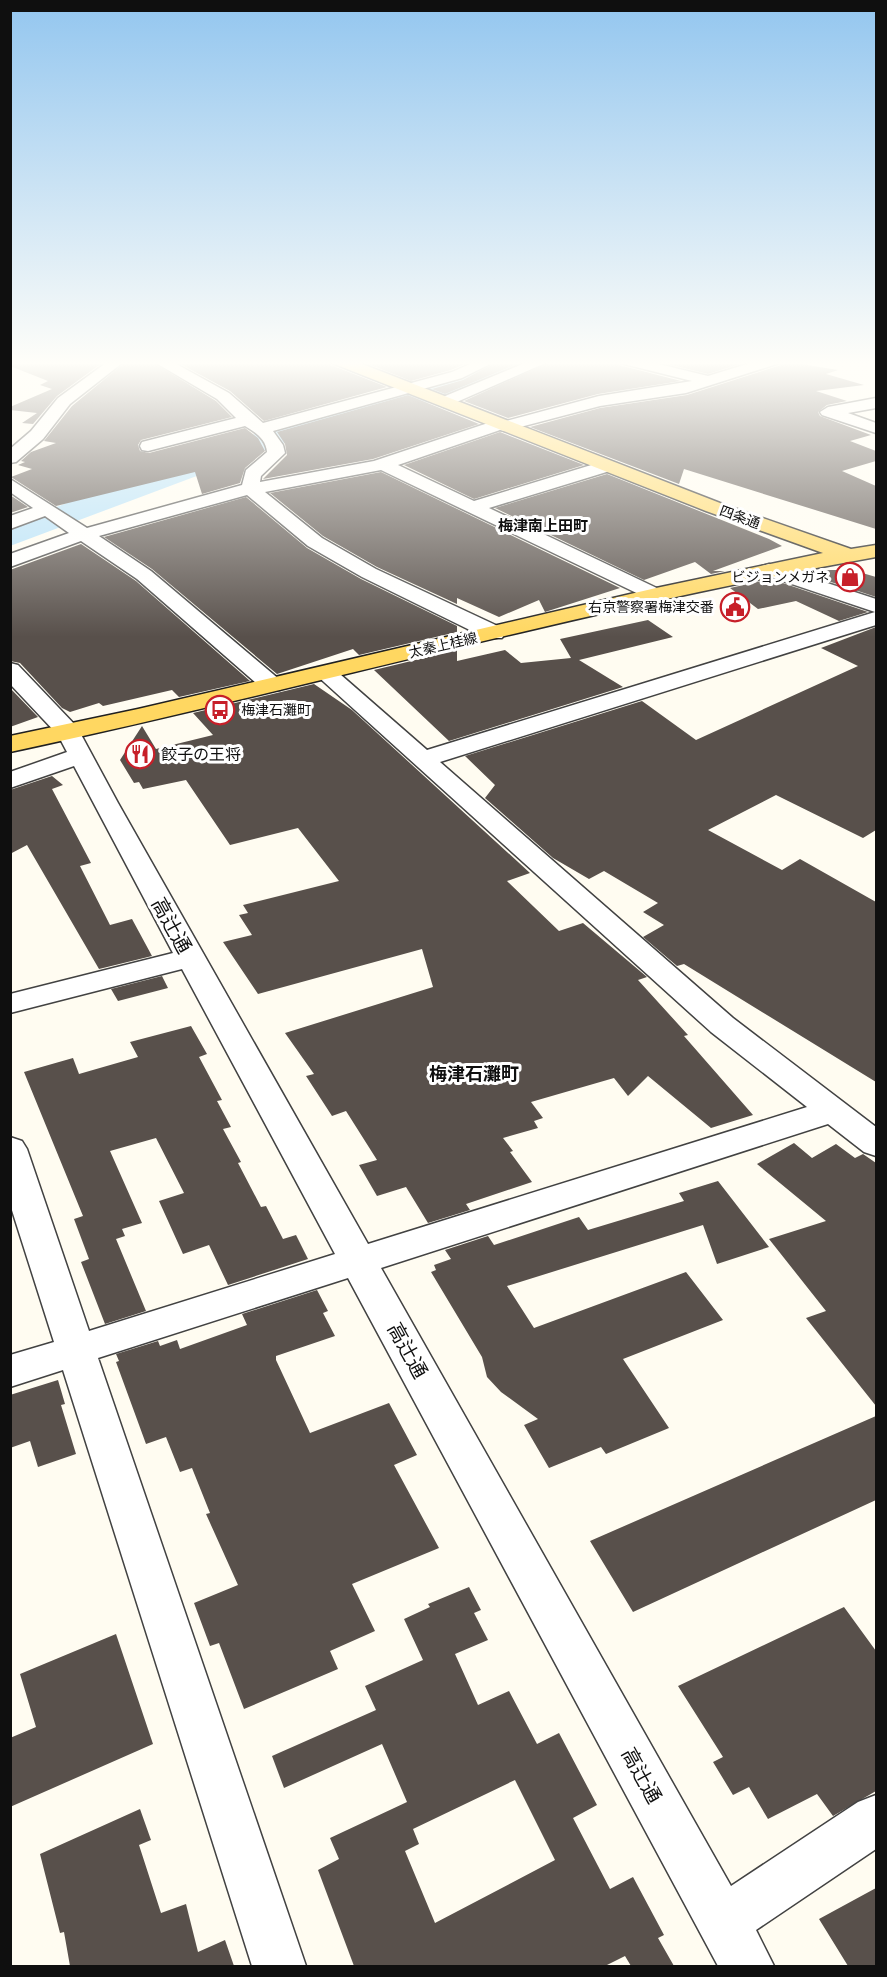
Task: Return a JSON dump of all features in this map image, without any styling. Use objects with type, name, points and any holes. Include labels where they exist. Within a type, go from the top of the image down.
[{"type":"main road","name":"四条通","points":[[572,452],[798,538],[876,564]]},
{"type":"main road","name":"太秦上桂線","points":[[10,744],[75,744],[272,685],[769,570],[876,552]]},
{"type":"street","points":[[251,489],[252,474],[276,452]]},
{"type":"street","points":[[10,561],[78,528],[251,489],[352,472],[418,452]]},
{"type":"street","points":[[382,464],[656,595]]},
{"type":"street","points":[[474,507],[607,466]]},
{"type":"street","points":[[10,484],[78,528],[144,575],[272,685]]},
{"type":"street","points":[[251,489],[308,538],[369,573],[494,633]]},
{"type":"street","points":[[10,523],[47,510]]},
{"type":"street","points":[[769,570],[876,606]]},
{"type":"street","points":[[424,759],[876,618]]},
{"type":"street","name":"高辻通","points":[[10,670],[75,744],[190,958],[747,1966]]},
{"type":"street","points":[[326,673],[722,1025],[876,1144]]},
{"type":"street","points":[[10,781],[75,744]]},
{"type":"street","points":[[10,1005],[190,958]]},
{"type":"street","points":[[10,1371],[832,1111]]},
{"type":"street","points":[[13,1165],[78,1350],[279,1966]]},
{"type":"street","points":[[723,1922],[876,1820]]},
{"type":"building","points":[[31,452],[264,452],[245,468],[240,483],[202,494],[195,472],[56,506],[11,477],[32,469],[18,465],[25,462],[21,461]]},
{"type":"building","points":[[287,452],[393,452],[373,459],[263,479],[287,455]]},
{"type":"building","points":[[441,452],[552,452],[584,465],[474,499],[404,465]]},
{"type":"building","points":[[596,452],[876,452],[876,461],[842,471],[876,486],[876,529],[684,469],[679,484]]},
{"type":"building","points":[[381,472],[620,588],[545,612],[539,600],[499,617],[457,598],[457,604],[377,567],[323,536],[270,493]]},
{"type":"building","points":[[607,474],[782,546],[713,571],[725,571],[711,574],[695,562],[644,580],[495,508]]},
{"type":"building","points":[[10,495],[28,507],[10,513]]},
{"type":"building","points":[[246,497],[307,548],[361,579],[457,626],[457,632],[359,655],[353,649],[277,674],[152,569],[104,537]]},
{"type":"building","points":[[81,544],[136,581],[250,681],[179,697],[172,690],[103,706],[99,703],[70,712],[62,708],[20,663],[10,661],[10,570]]},
{"type":"building","points":[[820,570],[852,570],[876,577],[876,597],[804,573]]},
{"type":"building","points":[[771,579],[868,612],[839,621],[796,601],[758,609],[730,588]]},
{"type":"building","points":[[648,620],[673,637],[579,660],[623,687],[449,741],[374,670],[457,650],[457,661],[505,650],[521,663],[571,658],[560,639]]},
{"type":"building","points":[[876,627],[876,830],[863,838],[776,795],[708,830],[782,870],[800,859],[876,902],[876,1082],[684,964],[677,966],[643,937],[664,925],[643,912],[658,903],[604,871],[589,879],[553,858],[485,798],[495,785],[465,756],[642,701],[696,740],[858,666],[821,648]]},
{"type":"building","points":[[314,684],[352,710],[530,873],[507,881],[559,931],[583,923],[647,977],[638,980],[688,1035],[684,1036],[753,1115],[711,1128],[648,1076],[628,1096],[614,1078],[531,1102],[543,1118],[534,1121],[538,1128],[503,1138],[513,1151],[510,1152],[532,1182],[466,1204],[470,1210],[428,1223],[406,1187],[377,1196],[359,1165],[377,1160],[346,1111],[332,1116],[306,1076],[314,1074],[285,1033],[433,987],[422,949],[258,994],[223,942],[252,935],[239,915],[248,913],[243,905],[339,881],[298,828],[230,845],[186,780],[143,789],[139,782],[134,783],[120,760],[142,726],[156,749],[213,735],[193,713]]},
{"type":"building","points":[[10,688],[38,717],[10,727]]},
{"type":"building","points":[[52,776],[63,785],[52,789],[91,863],[80,866],[110,925],[132,919],[152,956],[99,969],[27,845],[10,854],[10,790]]},
{"type":"building","points":[[162,976],[168,988],[118,1001],[111,989]]},
{"type":"building","points":[[191,1026],[207,1054],[199,1057],[222,1100],[217,1101],[231,1127],[223,1129],[241,1162],[238,1163],[261,1207],[266,1206],[283,1239],[296,1235],[308,1259],[228,1285],[209,1245],[183,1254],[159,1201],[184,1193],[156,1138],[110,1151],[142,1223],[122,1229],[125,1236],[116,1239],[146,1311],[105,1324],[81,1262],[89,1259],[74,1219],[83,1216],[24,1072],[73,1058],[79,1074],[138,1057],[130,1042]]},
{"type":"building","points":[[794,1143],[812,1158],[836,1144],[855,1158],[863,1154],[876,1163],[876,1406],[806,1318],[826,1311],[769,1239],[826,1221],[757,1164]]},
{"type":"building","points":[[718,1181],[769,1247],[717,1264],[703,1225],[507,1286],[534,1328],[686,1272],[723,1320],[623,1359],[669,1428],[606,1454],[601,1447],[549,1468],[524,1425],[538,1419],[501,1392],[487,1377],[482,1357],[431,1272],[436,1270],[434,1265],[451,1259],[445,1250],[488,1236],[494,1245],[579,1217],[588,1230],[684,1201],[679,1193]]},
{"type":"building","points":[[317,1290],[328,1311],[323,1313],[335,1336],[276,1356],[310,1433],[389,1403],[417,1455],[394,1465],[439,1548],[352,1584],[375,1631],[330,1651],[338,1669],[244,1709],[219,1643],[210,1646],[194,1603],[238,1585],[206,1514],[210,1513],[192,1468],[180,1472],[166,1437],[146,1444],[116,1362],[119,1361],[116,1354],[158,1341],[160,1346],[177,1340],[180,1349],[247,1325],[242,1314]]},
{"type":"building","points":[[58,1380],[65,1404],[61,1405],[76,1454],[38,1467],[30,1441],[10,1448],[10,1395]]},
{"type":"building","points":[[876,1416],[876,1500],[633,1612],[590,1541]]},
{"type":"building","points":[[469,1587],[481,1610],[474,1613],[488,1640],[455,1654],[478,1705],[509,1691],[537,1744],[559,1733],[597,1805],[573,1818],[610,1889],[633,1877],[664,1935],[658,1938],[674,1966],[631,1966],[625,1956],[605,1966],[354,1966],[318,1870],[339,1859],[330,1838],[407,1802],[382,1744],[284,1788],[272,1756],[376,1710],[365,1686],[423,1660],[404,1619],[430,1607],[428,1604]],"holes":[[[515,1780],[555,1860],[435,1923],[405,1851],[419,1844],[413,1829]]]},
{"type":"building","points":[[844,1607],[876,1651],[876,1791],[833,1816],[817,1794],[768,1819],[749,1787],[733,1795],[713,1762],[723,1757],[678,1686]]},
{"type":"building","points":[[116,1634],[153,1744],[10,1807],[10,1738],[36,1727],[20,1674]]},
{"type":"building","points":[[140,1809],[151,1840],[139,1845],[161,1913],[186,1904],[198,1952],[225,1940],[234,1966],[70,1966],[64,1932],[60,1933],[40,1854]]},
{"type":"building","points":[[876,1888],[876,1966],[848,1966],[819,1919]]},
{"type":"waterway","points":[[10,536],[233,452]]},
{"type":"place","name":"ビジョンメガネ","points":[[850,577]]},
{"type":"place","name":"右京警察署梅津交番","points":[[735,607]]},
{"type":"place","name":"梅津石灘町","points":[[220,710]]},
{"type":"place","name":"餃子の王将","points":[[140,754]]},
{"type":"district","name":"梅津南上田町","points":[[543,525]]},
{"type":"district","name":"梅津石灘町","points":[[474,1073]]}]
